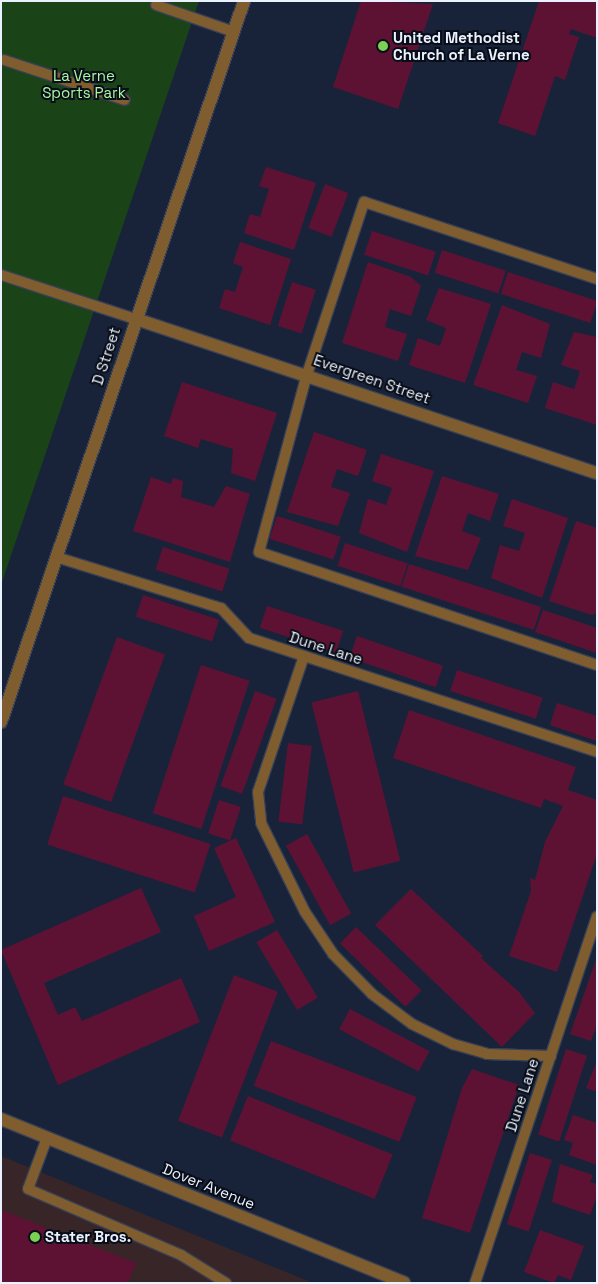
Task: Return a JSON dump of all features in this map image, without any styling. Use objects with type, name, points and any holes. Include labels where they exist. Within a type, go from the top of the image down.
[{"type":"street","name":"D Street","points":[[1,722],[244,1]]},
{"type":"street","name":"Evergreen Street","points":[[136,319],[307,374],[597,473]]},
{"type":"street","name":"Dover Avenue","points":[[1,1119],[404,1283]]},
{"type":"lane","points":[[156,5],[234,32]]},
{"type":"lane","points":[[4,60],[125,100]]},
{"type":"lane","points":[[597,279],[364,202],[307,374],[259,552],[597,665]]},
{"type":"lane","points":[[1,275],[136,319]]},
{"type":"lane","name":"Dune Lane","points":[[56,557],[222,608],[249,638],[597,752]]},
{"type":"lane","points":[[304,656],[258,792],[261,823],[305,912],[334,954],[366,987],[412,1024],[453,1044],[487,1054],[551,1056]]},
{"type":"lane","name":"Dune Lane","points":[[476,1283],[597,918]]},
{"type":"lane","points":[[47,1138],[28,1189],[181,1255],[226,1283]]},
{"type":"shaded area","points":[[1,1156],[313,1283],[1,1283]]},
{"type":"green space","name":"La Verne Sports Park","points":[[1,1],[199,1],[1,585]]},
{"type":"building","name":"United Methodist Church of La Verne","points":[[361,1],[433,4],[398,109],[333,87]]},
{"type":"building","points":[[539,1],[597,1],[597,38],[571,29],[569,34],[579,37],[565,80],[555,76],[535,136],[498,123]]},
{"type":"building","points":[[266,167],[316,183],[294,250],[244,233],[250,214],[260,217],[269,189],[259,186]]},
{"type":"building","points":[[325,184],[348,193],[331,237],[308,228]]},
{"type":"building","points":[[372,231],[436,252],[428,275],[364,255]]},
{"type":"building","points":[[240,242],[291,259],[270,325],[219,308],[225,289],[235,292],[243,267],[233,263]]},
{"type":"building","points":[[442,250],[506,271],[498,294],[435,273]]},
{"type":"building","points":[[368,262],[411,277],[421,286],[411,316],[390,309],[385,327],[407,334],[398,361],[342,343]]},
{"type":"building","points":[[508,272],[597,301],[590,323],[501,294]]},
{"type":"building","points":[[292,282],[316,290],[302,333],[278,326]]},
{"type":"building","points":[[439,288],[491,304],[465,383],[409,365],[418,338],[440,346],[446,328],[426,320]]},
{"type":"building","points":[[502,305],[550,324],[541,358],[522,352],[516,370],[537,376],[528,403],[473,385]]},
{"type":"building","points":[[574,332],[597,337],[597,425],[545,408],[553,382],[574,389],[580,371],[561,365]]},
{"type":"building","points":[[182,382],[277,413],[255,481],[231,473],[233,449],[201,439],[198,448],[164,436]]},
{"type":"building","points":[[314,432],[367,450],[358,476],[337,469],[331,487],[350,493],[338,526],[287,512]]},
{"type":"building","points":[[381,454],[434,471],[407,552],[359,533],[368,499],[386,505],[392,488],[372,481]]},
{"type":"building","points":[[442,476],[499,494],[490,521],[468,513],[462,531],[481,538],[468,570],[415,556]]},
{"type":"building","points":[[151,477],[171,484],[173,478],[183,481],[181,497],[214,507],[226,486],[250,494],[230,562],[133,531]]},
{"type":"building","points":[[512,499],[568,518],[542,598],[491,578],[500,545],[519,551],[525,533],[503,526]]},
{"type":"building","points":[[277,516],[341,537],[333,560],[270,539]]},
{"type":"building","points":[[576,521],[597,528],[597,613],[592,615],[549,601]]},
{"type":"building","points":[[345,543],[408,563],[400,586],[338,566]]},
{"type":"building","points":[[163,547],[230,569],[222,591],[156,570]]},
{"type":"building","points":[[409,564],[541,607],[534,630],[402,587]]},
{"type":"building","points":[[143,595],[219,620],[212,642],[136,617]]},
{"type":"building","points":[[267,606],[343,631],[336,653],[260,628]]},
{"type":"building","points":[[543,610],[597,628],[597,653],[535,632]]},
{"type":"building","points":[[357,636],[443,666],[436,687],[350,658]]},
{"type":"building","points":[[117,637],[165,654],[111,802],[63,785]]},
{"type":"building","points":[[201,665],[250,681],[201,829],[153,813]]},
{"type":"building","points":[[457,670],[543,698],[536,719],[450,691]]},
{"type":"building","points":[[255,691],[277,699],[242,794],[220,786]]},
{"type":"building","points":[[358,691],[400,861],[354,872],[311,703]]},
{"type":"building","points":[[557,703],[597,716],[597,741],[550,725]]},
{"type":"building","points":[[409,710],[576,767],[568,790],[597,800],[597,854],[557,972],[509,956],[531,891],[530,878],[535,880],[545,842],[563,806],[544,799],[541,808],[393,758]]},
{"type":"building","points":[[288,743],[312,746],[302,824],[278,821]]},
{"type":"building","points":[[63,796],[210,844],[195,892],[47,845]]},
{"type":"building","points":[[219,800],[241,807],[230,840],[208,833]]},
{"type":"building","points":[[307,834],[351,914],[330,925],[286,846]]},
{"type":"building","points":[[236,838],[275,922],[209,951],[194,916],[236,897],[214,848]]},
{"type":"building","points":[[141,888],[161,932],[44,983],[58,1015],[75,1007],[82,1021],[181,978],[200,1022],[58,1085],[1,950]]},
{"type":"building","points":[[411,889],[483,956],[481,958],[519,992],[535,1013],[502,1047],[375,925]]},
{"type":"building","points":[[356,927],[421,990],[405,1007],[340,944]]},
{"type":"building","points":[[277,930],[318,998],[297,1010],[256,942]]},
{"type":"building","points":[[597,957],[597,1025],[591,1041],[570,1034]]},
{"type":"building","points":[[234,975],[278,992],[222,1137],[178,1121]]},
{"type":"building","points":[[350,1009],[429,1051],[419,1072],[339,1029]]},
{"type":"building","points":[[271,1041],[417,1097],[399,1142],[254,1086]]},
{"type":"building","points":[[566,1049],[587,1056],[559,1141],[538,1135]]},
{"type":"building","points":[[597,1061],[597,1092],[586,1088]]},
{"type":"building","points":[[472,1069],[519,1085],[470,1233],[422,1218],[462,1088]]},
{"type":"building","points":[[248,1096],[393,1154],[375,1199],[230,1141]]},
{"type":"building","points":[[573,1115],[597,1123],[597,1165],[569,1155],[573,1143],[564,1140]]},
{"type":"building","points":[[530,1153],[552,1160],[529,1231],[507,1224]]},
{"type":"building","points":[[560,1164],[593,1175],[590,1182],[597,1184],[597,1195],[590,1215],[552,1202]]},
{"type":"building","name":"Stater Bros.","points":[[1,1210],[136,1263],[128,1283],[1,1283]]},
{"type":"building","points":[[540,1230],[584,1246],[571,1280],[558,1275],[554,1283],[524,1272]]},
{"type":"place","name":"United Methodist Church of La Verne","points":[[383,46]]},
{"type":"place","name":"Stater Bros.","points":[[35,1237]]}]
